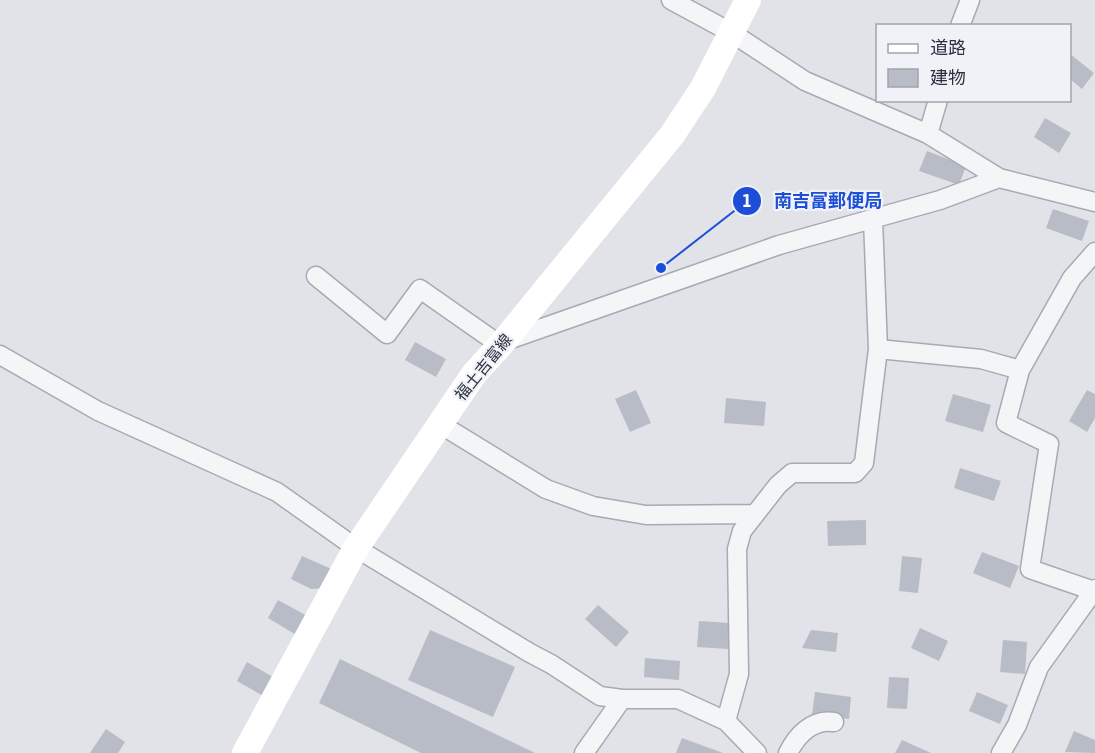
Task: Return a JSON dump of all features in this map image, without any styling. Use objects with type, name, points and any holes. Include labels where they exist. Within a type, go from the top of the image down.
[{"type":"main road","name":"福土吉富線","points":[[245,753],[356,548],[474,374],[672,135],[703,88],[748,0]]},
{"type":"street","points":[[671,0],[732,33],[805,81],[928,134],[999,178],[1095,202]]},
{"type":"street","points":[[961,24],[970,0]]},
{"type":"street","points":[[928,134],[937,102]]},
{"type":"street","points":[[316,276],[387,334],[420,289],[502,343],[779,245],[940,200],[999,178]]},
{"type":"street","points":[[726,721],[739,674],[737,549],[742,531],[778,485],[792,473],[855,473],[864,463],[878,349],[873,219]]},
{"type":"street","points":[[1001,753],[1017,725],[1039,667],[1094,590],[1030,569],[1049,444],[1006,423],[1020,370],[1072,278],[1095,252]]},
{"type":"street","points":[[878,349],[981,359],[1020,370]]},
{"type":"street","points":[[0,355],[98,411],[278,492],[356,548],[551,664],[600,696],[622,699],[678,699],[726,721],[757,753]]},
{"type":"street","points":[[440,424],[546,489],[593,506],[646,515],[755,514]]},
{"type":"street","points":[[584,753],[622,699]]},
{"type":"street","points":[[788,753],[794,740],[808,728],[823,720],[834,722]]},
{"type":"building","points":[[1071,55],[1094,73],[1082,89],[1071,80]]},
{"type":"building","points":[[1045,118],[1071,133],[1059,153],[1034,137]]},
{"type":"building","points":[[927,151],[966,166],[959,185],[919,171]]},
{"type":"building","points":[[1053,209],[1089,221],[1082,241],[1046,228]]},
{"type":"building","points":[[415,342],[446,359],[436,377],[405,360]]},
{"type":"building","points":[[636,390],[651,423],[630,432],[615,399]]},
{"type":"building","points":[[1087,390],[1095,394],[1095,418],[1087,432],[1069,421]]},
{"type":"building","points":[[953,394],[991,405],[983,432],[945,421]]},
{"type":"building","points":[[726,398],[766,402],[764,426],[724,423]]},
{"type":"building","points":[[960,468],[1001,481],[994,501],[954,488]]},
{"type":"building","points":[[866,520],[866,545],[828,546],[827,521]]},
{"type":"building","points":[[982,552],[1019,566],[1010,588],[973,573]]},
{"type":"building","points":[[302,556],[336,571],[328,588],[311,589],[291,579]]},
{"type":"building","points":[[902,556],[922,558],[918,593],[899,591]]},
{"type":"building","points":[[278,600],[309,617],[298,636],[268,618]]},
{"type":"building","points":[[598,605],[629,632],[616,647],[585,619]]},
{"type":"building","points":[[699,621],[730,623],[728,649],[697,647]]},
{"type":"building","points":[[920,628],[948,641],[939,661],[911,648]]},
{"type":"building","points":[[430,630],[515,667],[493,717],[408,680]]},
{"type":"building","points":[[811,630],[838,633],[836,652],[802,648]]},
{"type":"building","points":[[1003,640],[1027,642],[1025,674],[1000,672]]},
{"type":"building","points":[[645,658],[680,661],[679,680],[644,677]]},
{"type":"building","points":[[340,659],[535,753],[421,753],[319,703]]},
{"type":"building","points":[[247,662],[278,680],[267,698],[237,681]]},
{"type":"building","points":[[889,677],[909,678],[907,709],[887,708]]},
{"type":"building","points":[[815,692],[851,697],[849,719],[812,714]]},
{"type":"building","points":[[977,692],[1008,705],[1000,724],[969,711]]},
{"type":"building","points":[[106,729],[125,742],[118,753],[90,753]]},
{"type":"building","points":[[1074,731],[1095,740],[1095,753],[1065,752]]},
{"type":"building","points":[[682,738],[723,753],[676,753]]},
{"type":"building","points":[[902,740],[931,753],[895,753]]},
{"type":"place","name":"南吉富郵便局","points":[[661,268]]}]
